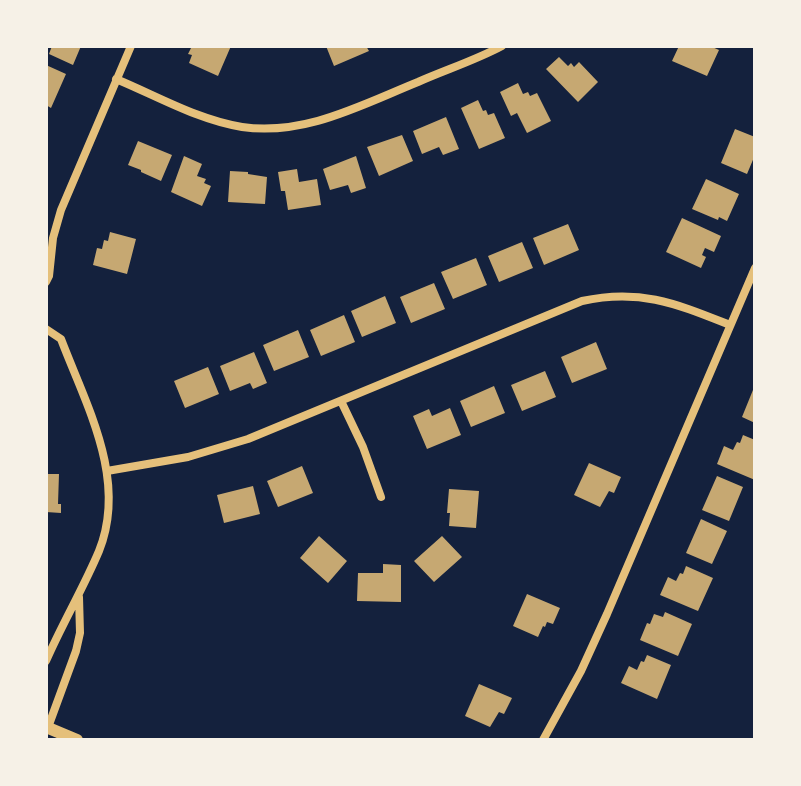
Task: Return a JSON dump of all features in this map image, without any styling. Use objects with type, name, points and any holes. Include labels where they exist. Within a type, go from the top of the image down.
[{"type":"main road","points":[[47,729],[77,740]]},
{"type":"street","points":[[46,282],[61,210],[131,46]]},
{"type":"street","points":[[116,79],[221,122],[243,127],[293,128],[329,119],[502,46]]},
{"type":"street","points":[[543,740],[581,671],[607,614],[755,268]]},
{"type":"street","points":[[107,471],[188,457],[228,446],[567,307],[597,298],[629,296],[658,299],[730,325]]},
{"type":"street","points":[[46,329],[61,339],[100,440],[109,500],[100,548],[46,661]]},
{"type":"street","points":[[341,401],[363,447],[381,497]]},
{"type":"street","points":[[47,729],[78,642],[79,597]]},
{"type":"building","points":[[52,46],[81,46],[73,65],[49,54]]},
{"type":"building","points":[[185,46],[231,46],[218,76],[189,63],[191,48]]},
{"type":"building","points":[[326,46],[366,46],[369,51],[334,66]]},
{"type":"building","points":[[679,46],[710,46],[719,50],[707,76],[672,61]]},
{"type":"building","points":[[559,57],[568,66],[571,63],[574,67],[579,62],[598,82],[578,102],[546,69]]},
{"type":"building","points":[[46,65],[66,74],[51,108],[46,105]]},
{"type":"building","points":[[518,83],[523,94],[528,92],[530,96],[537,93],[551,121],[527,133],[517,113],[511,116],[500,92]]},
{"type":"building","points":[[478,100],[483,111],[486,110],[488,115],[494,113],[505,138],[479,149],[461,108]]},
{"type":"building","points":[[446,117],[459,149],[443,155],[439,147],[422,154],[413,131]]},
{"type":"building","points":[[735,129],[755,137],[755,155],[747,174],[721,163]]},
{"type":"building","points":[[402,135],[413,161],[379,176],[367,147]]},
{"type":"building","points":[[138,141],[172,155],[161,181],[128,165]]},
{"type":"building","points":[[184,156],[202,164],[197,176],[206,179],[204,183],[211,186],[202,206],[171,192]]},
{"type":"building","points":[[356,156],[366,188],[351,193],[348,185],[330,190],[323,169]]},
{"type":"building","points":[[297,169],[299,182],[317,179],[321,205],[288,210],[278,172]]},
{"type":"building","points":[[230,171],[267,177],[265,204],[228,202]]},
{"type":"building","points":[[706,179],[739,194],[727,221],[692,209]]},
{"type":"building","points":[[682,218],[721,236],[714,252],[705,248],[702,255],[706,257],[701,268],[666,252]]},
{"type":"building","points":[[568,224],[579,250],[544,265],[533,238]]},
{"type":"building","points":[[110,232],[136,239],[127,274],[93,265],[97,248],[102,249]]},
{"type":"building","points":[[522,242],[533,268],[499,282],[488,256]]},
{"type":"building","points":[[476,258],[487,285],[453,299],[441,272]]},
{"type":"building","points":[[434,283],[445,309],[411,323],[400,297]]},
{"type":"building","points":[[385,296],[396,323],[362,337],[351,311]]},
{"type":"building","points":[[344,315],[355,342],[321,356],[310,330]]},
{"type":"building","points":[[298,330],[309,357],[274,371],[263,345]]},
{"type":"building","points":[[596,342],[607,369],[572,383],[561,357]]},
{"type":"building","points":[[254,352],[267,383],[253,389],[250,383],[230,391],[220,366]]},
{"type":"building","points":[[208,367],[219,394],[185,408],[174,381]]},
{"type":"building","points":[[545,371],[556,397],[522,411],[511,385]]},
{"type":"building","points":[[755,385],[755,423],[742,417]]},
{"type":"building","points":[[494,386],[505,413],[471,427],[460,401]]},
{"type":"building","points":[[450,408],[461,435],[427,449],[413,416],[429,409],[432,416]]},
{"type":"building","points":[[743,435],[755,440],[755,480],[717,464],[724,446],[733,450]]},
{"type":"building","points":[[589,463],[621,477],[614,493],[609,491],[600,507],[574,495]]},
{"type":"building","points":[[302,466],[313,493],[278,507],[267,481]]},
{"type":"building","points":[[46,474],[59,474],[58,504],[61,504],[61,513],[46,512]]},
{"type":"building","points":[[717,476],[743,487],[729,521],[702,510]]},
{"type":"building","points":[[253,486],[260,514],[224,523],[217,495]]},
{"type":"building","points":[[449,489],[479,491],[476,528],[449,526]]},
{"type":"building","points":[[701,519],[727,531],[712,564],[686,553]]},
{"type":"building","points":[[319,536],[347,561],[328,583],[300,558]]},
{"type":"building","points":[[442,536],[462,557],[434,582],[414,561]]},
{"type":"building","points":[[383,564],[401,565],[401,602],[357,601],[358,573],[383,573]]},
{"type":"building","points":[[686,566],[713,578],[698,611],[660,595],[668,577],[676,581]]},
{"type":"building","points":[[527,594],[560,608],[553,624],[547,622],[538,637],[513,626]]},
{"type":"building","points":[[665,612],[692,624],[678,656],[640,640],[654,614],[663,617]]},
{"type":"building","points":[[647,655],[671,665],[657,699],[621,683],[629,666],[637,670]]},
{"type":"building","points":[[479,684],[512,698],[504,714],[499,712],[490,727],[465,716]]}]
